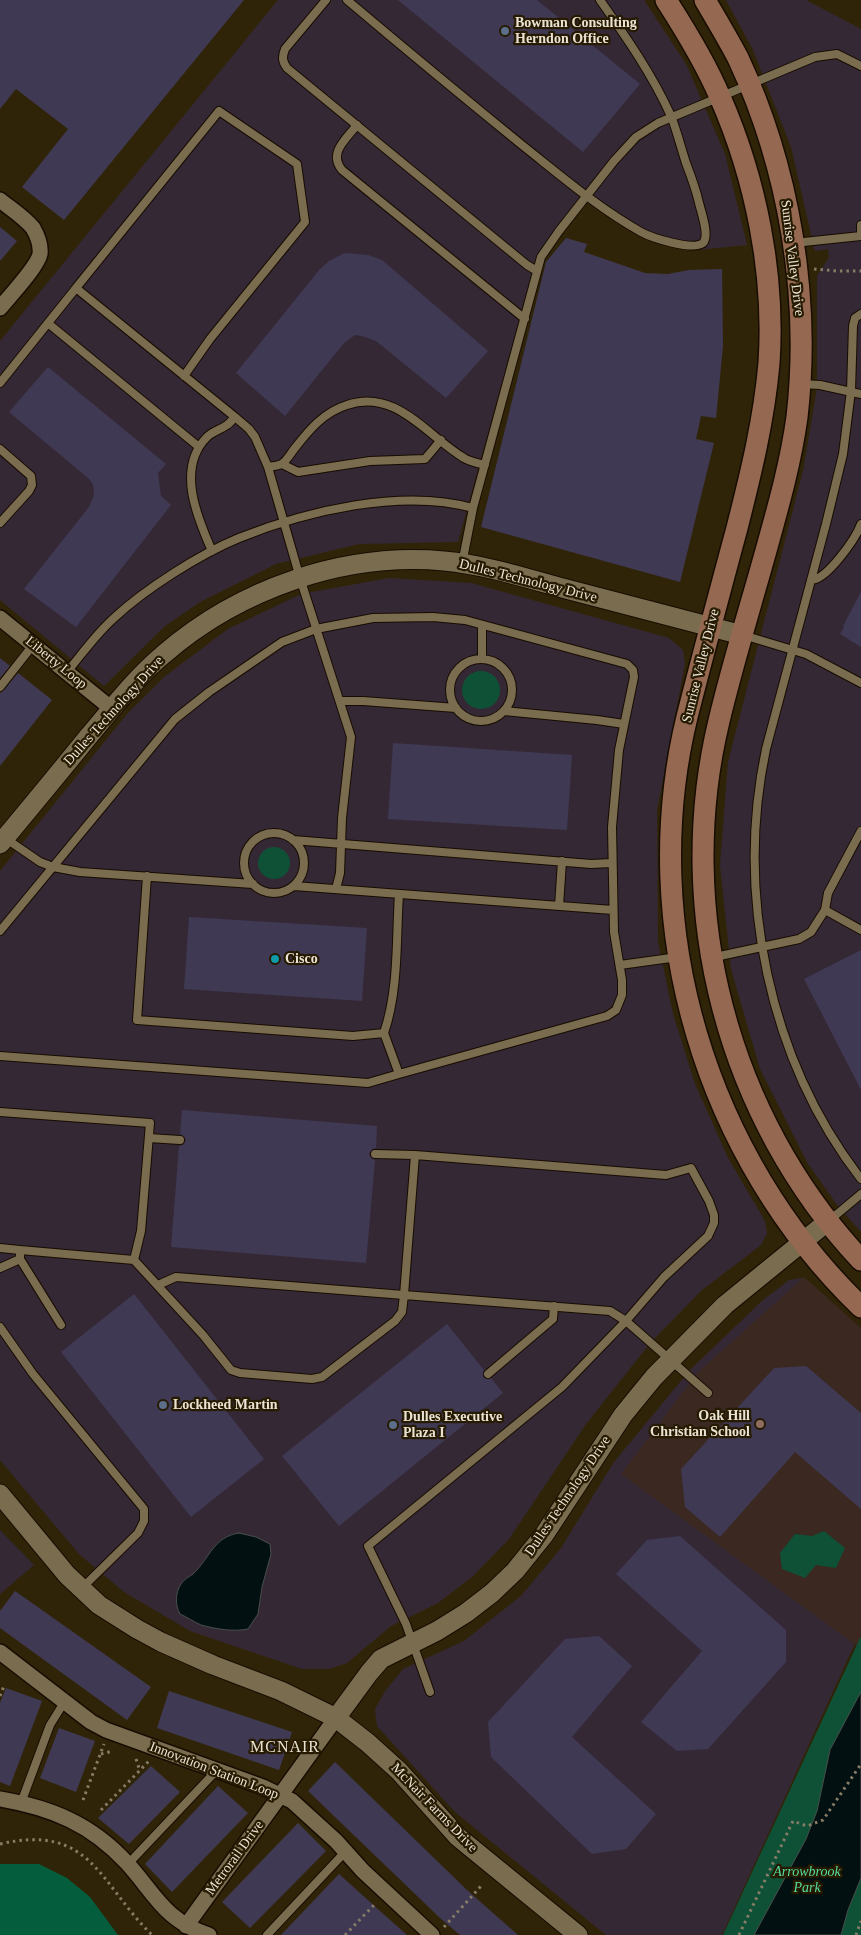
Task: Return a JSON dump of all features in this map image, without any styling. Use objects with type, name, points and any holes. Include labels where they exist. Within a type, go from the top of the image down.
[{"type":"main road","name":"Sunrise Valley Drive","points":[[666,0],[699,56],[720,97],[750,180],[760,225],[769,304],[769,360],[756,455],[687,717],[676,777],[672,807],[670,869],[678,956],[700,1049],[733,1130],[779,1210],[832,1278],[861,1307]]},
{"type":"main road","name":"Sunrise Valley Drive","points":[[705,0],[738,59],[776,160],[793,244],[798,281],[800,326],[799,383],[796,417],[785,482],[719,721],[707,780],[702,869],[706,929],[725,1017],[756,1104],[788,1163],[827,1222],[861,1260]]},
{"type":"street","points":[[0,200],[26,220],[33,229],[37,237],[40,256],[0,308]]},
{"type":"street","name":"Dulles Technology Drive","points":[[2,841],[112,709],[163,654],[203,624],[250,598],[300,578],[350,566],[373,563],[422,560],[462,564],[508,573],[742,635]]},
{"type":"street","name":"Liberty Loop","points":[[0,618],[112,709]]},
{"type":"street","name":"Dulles Technology Drive","points":[[336,1718],[374,1666],[387,1656],[466,1613],[492,1593],[515,1571],[544,1535],[622,1415],[670,1359],[725,1305],[827,1222]]},
{"type":"street","points":[[0,1494],[54,1560],[81,1589],[116,1616],[161,1642],[213,1665],[281,1691],[336,1718]]},
{"type":"street","name":"Innovation Station Loop","points":[[0,1652],[91,1722],[106,1730],[217,1770],[282,1796],[292,1802],[336,1842],[363,1871],[437,1931]]},
{"type":"street","name":"Metrorail Drive","points":[[186,1926],[282,1796],[336,1718]]},
{"type":"street","name":"McNair Farms Drive","points":[[336,1718],[399,1771],[458,1837],[578,1935]]},
{"type":"street","points":[[0,1799],[50,1811],[76,1822],[99,1837],[128,1864],[158,1903],[186,1926],[209,1935]]},
{"type":"lane","points":[[326,0],[285,49],[282,56],[283,62],[527,265],[537,271]]},
{"type":"lane","points":[[347,0],[464,98],[588,196],[643,233],[679,244],[698,245],[704,242],[706,232],[698,199],[671,118],[642,60],[600,0]]},
{"type":"lane","points":[[462,564],[473,508],[541,257],[614,161],[636,137],[652,126],[815,57],[837,54],[861,66]]},
{"type":"lane","points":[[0,383],[219,111],[297,164],[305,222],[210,339],[184,376]]},
{"type":"lane","points":[[357,125],[337,152],[337,162],[342,170],[525,319]]},
{"type":"lane","points":[[793,244],[861,236],[861,225]]},
{"type":"lane","points":[[76,288],[249,429],[268,467],[300,578],[351,737],[344,794],[340,873],[336,889]]},
{"type":"lane","points":[[861,314],[855,318],[853,326],[851,391],[843,454],[760,778],[754,838],[755,886],[763,947],[766,969],[777,1010],[804,1081],[828,1128],[861,1179]]},
{"type":"lane","points":[[49,324],[198,447]]},
{"type":"lane","points":[[799,383],[861,394]]},
{"type":"lane","points":[[268,467],[282,464],[322,418],[340,407],[362,402],[375,402],[398,409],[416,420],[465,459],[485,465]]},
{"type":"lane","points":[[212,551],[200,525],[192,490],[192,464],[198,447],[207,436],[227,425],[235,417]]},
{"type":"lane","points":[[282,464],[298,472],[370,461],[425,459],[441,440]]},
{"type":"lane","points":[[0,523],[29,491],[32,485],[31,476],[1,451]]},
{"type":"lane","points":[[67,672],[114,618],[191,563],[238,538],[321,512],[376,502],[433,502],[473,508]]},
{"type":"lane","points":[[811,580],[816,580],[822,576],[837,560],[853,540],[861,524]]},
{"type":"lane","points":[[0,931],[175,719],[209,692],[282,642],[316,629],[373,618],[434,617],[465,620],[627,664],[633,670],[634,677],[624,724],[614,791],[613,910],[614,932],[622,980],[621,1001],[616,1010],[607,1016],[368,1083],[0,1056]]},
{"type":"lane","points":[[482,625],[482,658]]},
{"type":"lane","points":[[742,635],[792,649],[861,683]]},
{"type":"lane","points":[[0,687],[33,645]]},
{"type":"lane","points":[[482,658],[500,665],[507,672],[512,694],[508,706],[504,710],[491,719],[480,721],[467,718],[456,708],[450,697],[450,685],[453,674],[462,664],[482,658]]},
{"type":"lane","points":[[340,701],[456,708]]},
{"type":"lane","points":[[504,710],[624,724]]},
{"type":"lane","points":[[712,958],[805,936],[811,932],[825,910],[828,893],[861,832]]},
{"type":"lane","points":[[274,833],[284,835],[293,840],[303,854],[304,862],[303,871],[294,886],[286,891],[277,893],[260,890],[247,876],[244,866],[249,846],[256,839],[274,833]]},
{"type":"lane","points":[[293,840],[591,864],[612,863]]},
{"type":"lane","points":[[2,841],[40,862],[53,867],[80,872],[253,884]]},
{"type":"lane","points":[[559,906],[562,861]]},
{"type":"lane","points":[[147,876],[137,1020],[353,1036],[384,1033]]},
{"type":"lane","points":[[294,886],[613,910]]},
{"type":"lane","points":[[399,894],[393,993],[389,1018],[384,1033],[399,1074]]},
{"type":"lane","points":[[825,910],[861,930]]},
{"type":"lane","points":[[620,965],[678,956]]},
{"type":"lane","points":[[0,1112],[150,1122],[142,1232],[134,1260]]},
{"type":"lane","points":[[149,1138],[180,1140]]},
{"type":"lane","points":[[375,1154],[415,1155],[666,1175],[691,1168],[709,1201],[714,1215],[714,1223],[708,1236],[664,1277],[626,1321],[562,1387],[368,1546],[414,1642],[430,1692]]},
{"type":"lane","points":[[0,1248],[134,1260],[203,1335],[231,1370],[240,1373],[312,1379],[322,1377],[395,1320],[402,1312],[415,1155]]},
{"type":"lane","points":[[827,1222],[861,1194]]},
{"type":"lane","points":[[20,1250],[20,1259],[61,1326]]},
{"type":"lane","points":[[0,1268],[20,1259]]},
{"type":"lane","points":[[158,1285],[176,1277],[610,1311],[626,1321],[708,1393]]},
{"type":"lane","points":[[488,1374],[553,1319],[554,1306]]},
{"type":"lane","points":[[0,1327],[33,1374],[144,1510],[144,1521],[138,1533],[81,1589]]},
{"type":"lane","points":[[21,1803],[50,1725],[65,1701]]},
{"type":"lane","points":[[128,1864],[217,1770]]},
{"type":"lane","points":[[267,1935],[345,1852]]},
{"type":"path","points":[[0,1689],[4,1686],[0,1696]]},
{"type":"path","points":[[83,1800],[105,1742]]},
{"type":"path","points":[[100,1754],[113,1751]]},
{"type":"path","points":[[136,1759],[140,1771]]},
{"type":"path","points":[[101,1810],[150,1759]]},
{"type":"path","points":[[738,1935],[793,1821],[807,1826],[823,1820],[861,1764]]},
{"type":"path","points":[[0,1844],[31,1838],[46,1840],[59,1843],[85,1856],[98,1869],[152,1935]]},
{"type":"path","points":[[437,1931],[482,1885]]},
{"type":"path","points":[[346,1935],[378,1900]]},
{"type":"path","points":[[856,1935],[861,1921]]},
{"type":"shaded area","points":[[278,0],[644,0],[686,64],[725,154],[747,245],[697,250],[650,241],[582,195],[537,255],[458,542],[359,544],[276,564],[200,602],[165,626],[104,686],[0,600],[0,341]]},
{"type":"shaded area","points":[[726,0],[806,0],[861,29],[861,1232],[837,1205],[807,1162],[760,1069],[731,969],[720,865],[728,762],[803,471],[817,388],[817,276],[829,257],[828,249],[815,251],[791,147],[753,50]]},
{"type":"shaded area","points":[[389,578],[471,583],[669,638],[683,650],[685,664],[657,810],[658,942],[673,1014],[695,1084],[728,1158],[765,1221],[767,1234],[761,1245],[702,1290],[651,1342],[586,1424],[509,1539],[473,1576],[438,1603],[391,1626],[347,1663],[329,1669],[302,1669],[190,1631],[124,1592],[79,1554],[0,1460],[0,871],[127,714],[164,677],[228,629],[301,594]]},
{"type":"shaded area","name":"Oak Hill Christian School","points":[[804,1277],[861,1328],[861,1636],[857,1646],[621,1474],[697,1373]]},
{"type":"shaded area","points":[[801,1278],[861,1331],[861,1630],[722,1935],[606,1935],[455,1812],[377,1726],[375,1709],[386,1690],[403,1669],[464,1641],[521,1596],[561,1548],[614,1462],[690,1370],[763,1300],[789,1280]]},
{"type":"shaded area","points":[[0,1530],[34,1565],[0,1594]]},
{"type":"shaded area","points":[[239,1533],[256,1537],[270,1544],[271,1554],[262,1587],[258,1614],[248,1629],[230,1630],[213,1628],[201,1625],[180,1614],[176,1599],[182,1582],[199,1568],[223,1539]]},
{"type":"shaded area","points":[[861,1692],[861,1878],[848,1910],[841,1935],[754,1935],[806,1839],[817,1811],[830,1750]]},
{"type":"green space","points":[[481,671],[488,672],[494,677],[499,683],[499,697],[494,703],[488,708],[481,709],[474,708],[468,703],[463,697],[462,690],[463,683],[468,677],[474,672]]},
{"type":"green space","points":[[274,847],[280,848],[285,852],[289,857],[289,869],[285,874],[280,878],[274,879],[268,878],[263,874],[259,869],[258,863],[259,857],[263,852],[268,848]]},
{"type":"green space","points":[[824,1531],[845,1548],[836,1568],[816,1565],[805,1578],[782,1569],[780,1553],[795,1534],[812,1536]]},
{"type":"green space","name":"Arrowbrook Park","points":[[861,1636],[861,1935],[723,1935]]},
{"type":"green space","points":[[0,1864],[39,1864],[67,1878],[90,1897],[118,1935],[0,1935]]},
{"type":"building","points":[[0,0],[244,0],[64,220],[22,187],[68,129],[16,89],[0,109]]},
{"type":"building","points":[[398,0],[537,0],[640,84],[583,152]]},
{"type":"building","points":[[0,227],[17,241],[0,261]]},
{"type":"building","points":[[566,238],[587,244],[584,252],[645,273],[668,274],[689,270],[722,269],[723,346],[716,418],[701,416],[696,439],[714,443],[680,582],[481,527],[546,262]]},
{"type":"building","points":[[345,253],[368,255],[382,260],[488,351],[446,398],[376,341],[355,335],[344,343],[285,416],[236,373],[320,269],[329,261]]},
{"type":"building","points":[[48,367],[166,464],[158,473],[161,496],[171,505],[76,627],[24,589],[89,507],[94,495],[93,484],[88,478],[9,412]]},
{"type":"building","points":[[861,592],[861,647],[840,634]]},
{"type":"building","points":[[0,658],[10,666],[0,678]]},
{"type":"building","points":[[18,673],[52,700],[0,766],[0,693]]},
{"type":"building","points":[[393,743],[572,755],[567,830],[388,819]]},
{"type":"building","name":"Cisco","points":[[189,917],[367,928],[362,1001],[184,989]]},
{"type":"building","points":[[861,950],[861,1090],[804,979]]},
{"type":"building","points":[[182,1110],[377,1126],[376,1148],[372,1149],[369,1153],[370,1157],[375,1160],[366,1263],[171,1247],[179,1146],[183,1145],[186,1141],[185,1137],[180,1134]]},
{"type":"building","name":"Lockheed Martin","points":[[134,1294],[264,1459],[191,1517],[61,1352]]},
{"type":"building","name":"Dulles Executive Plaza I","points":[[447,1324],[484,1370],[483,1377],[491,1378],[503,1393],[339,1526],[282,1456]]},
{"type":"building","name":"Oak Hill Christian School","points":[[806,1366],[861,1413],[861,1509],[795,1452],[720,1537],[685,1507],[681,1469],[774,1368]]},
{"type":"building","points":[[680,1536],[786,1630],[786,1662],[708,1749],[677,1751],[641,1722],[702,1651],[616,1574],[647,1540]]},
{"type":"building","points":[[15,1591],[151,1687],[127,1720],[0,1628],[0,1611]]},
{"type":"building","points":[[599,1636],[632,1666],[572,1737],[656,1814],[626,1849],[592,1854],[491,1757],[488,1722],[565,1639]]},
{"type":"building","points":[[6,1688],[42,1701],[10,1786],[0,1782],[0,1703]]},
{"type":"building","points":[[169,1691],[292,1732],[279,1770],[157,1728]]},
{"type":"building","points":[[59,1728],[95,1741],[76,1792],[40,1778]]},
{"type":"building","points":[[335,1762],[467,1890],[518,1935],[460,1935],[440,1918],[308,1791]]},
{"type":"building","points":[[151,1766],[180,1792],[129,1844],[98,1818]]},
{"type":"building","points":[[218,1786],[248,1813],[172,1892],[145,1864]]},
{"type":"building","points":[[298,1823],[326,1851],[250,1928],[222,1902]]},
{"type":"building","points":[[339,1874],[380,1911],[407,1935],[281,1935]]},
{"type":"place","name":"Bowman Consulting Herndon Office","points":[[505,31]]},
{"type":"place","name":"Cisco","points":[[275,959]]},
{"type":"place","name":"Lockheed Martin","points":[[163,1405]]},
{"type":"place","name":"Oak Hill Christian School","points":[[760,1424]]},
{"type":"place","name":"Dulles Executive Plaza I","points":[[393,1425]]},
{"type":"district","name":"MCNAIR","points":[[285,1748]]}]
